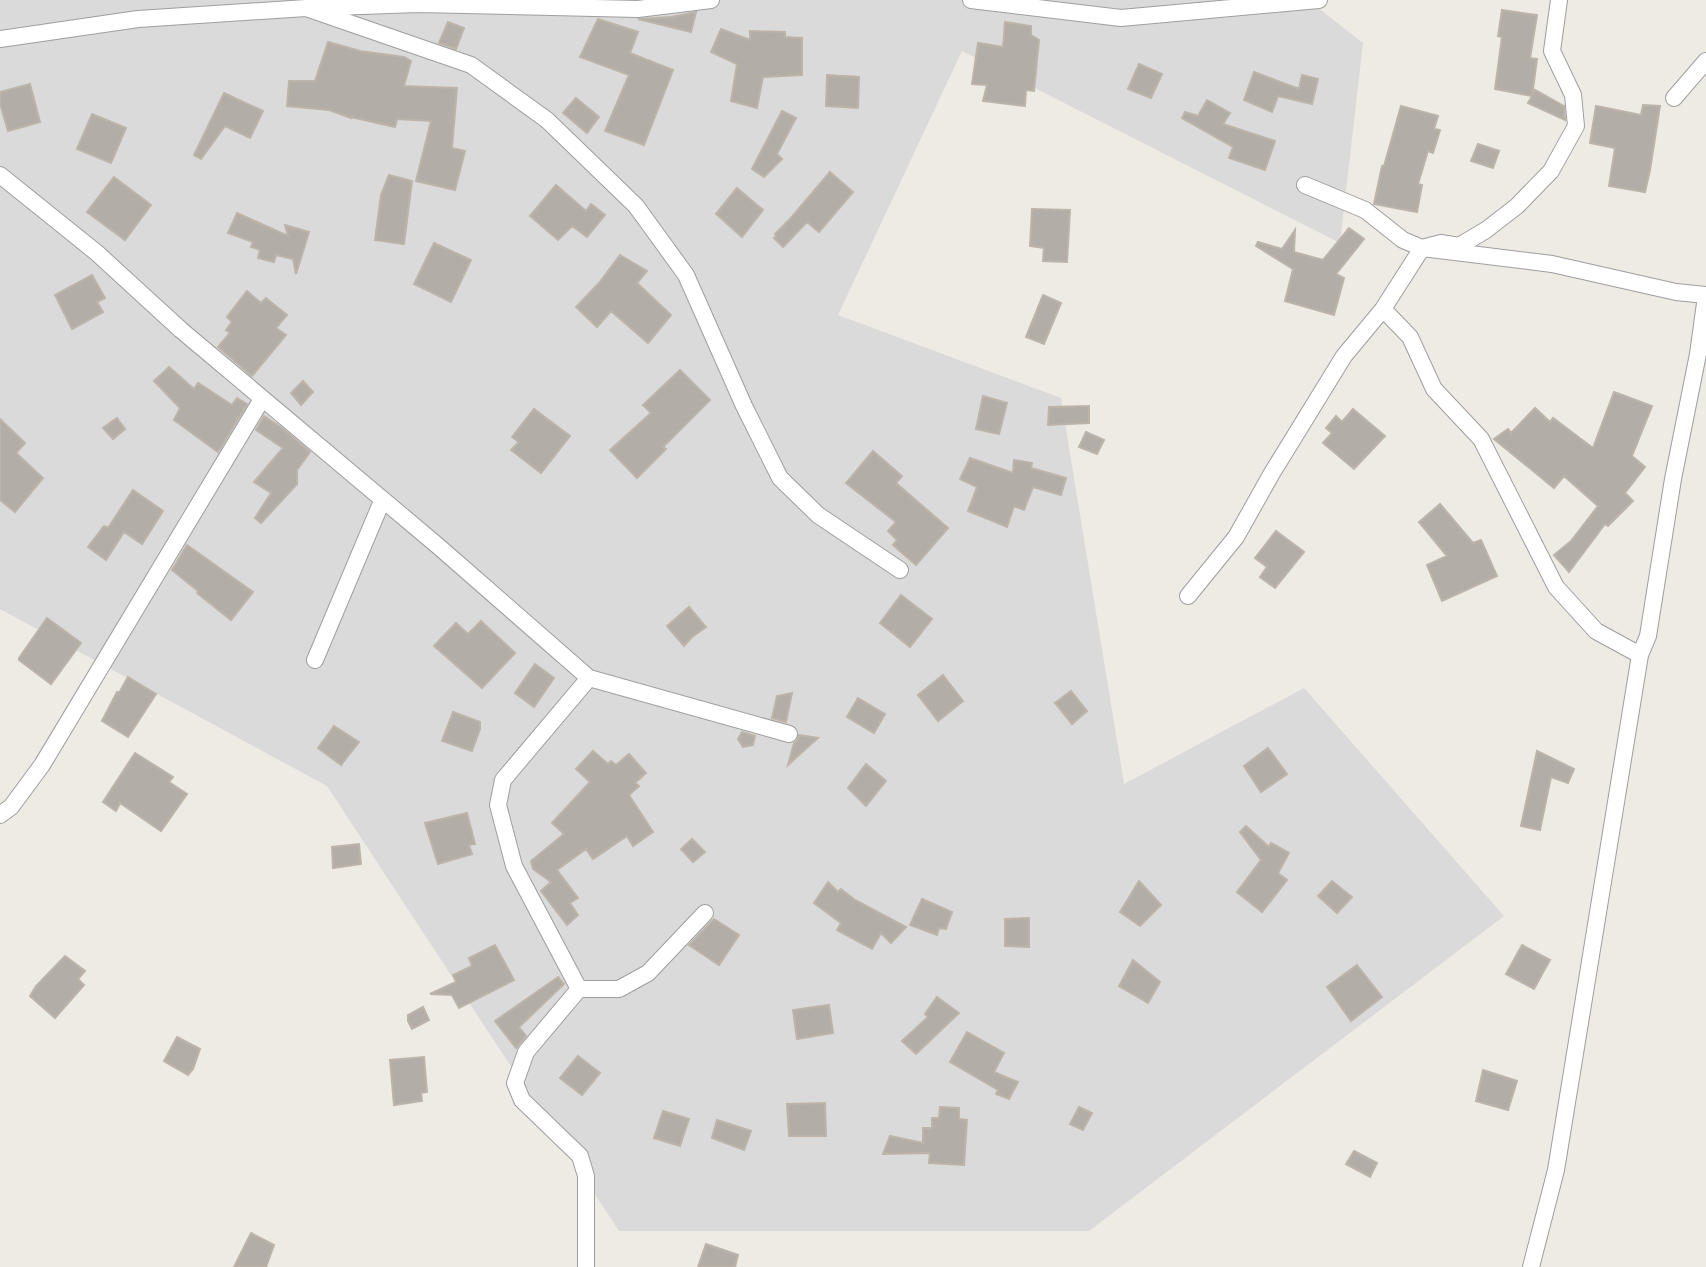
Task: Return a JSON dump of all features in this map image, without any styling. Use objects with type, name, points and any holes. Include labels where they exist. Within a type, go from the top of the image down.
[{"type":"street","points":[[0,38],[138,19],[306,8],[418,4],[638,9],[711,0]]},
{"type":"street","points":[[971,0],[1121,18],[1319,0]]},
{"type":"street","points":[[1188,596],[1236,537],[1344,356],[1383,309],[1422,248],[1441,243],[1459,246],[1486,230],[1517,206],[1551,171],[1576,126],[1573,95],[1552,51],[1559,0]]},
{"type":"street","points":[[306,8],[471,65],[547,120],[636,206],[685,275],[780,478],[818,515],[900,570]]},
{"type":"street","points":[[1674,98],[1706,61]]},
{"type":"street","points":[[0,175],[97,253],[181,330],[438,546],[589,678],[789,734]]},
{"type":"street","points":[[1305,185],[1365,210],[1403,240],[1422,248],[1552,264],[1676,292],[1706,296],[1702,354],[1673,479],[1648,636],[1640,655],[1556,1170],[1531,1267]]},
{"type":"street","points":[[1383,309],[1410,337],[1434,390],[1481,439],[1556,587],[1596,631],[1640,655]]},
{"type":"street","points":[[0,814],[11,807],[42,765],[262,399]]},
{"type":"street","points":[[315,660],[382,501]]},
{"type":"street","points":[[579,989],[514,866],[498,805],[503,780],[589,678]]},
{"type":"street","points":[[586,1267],[586,1176],[580,1156],[523,1100],[515,1083],[526,1052],[579,989],[619,989],[648,973],[705,913]]},
{"type":"shaded area","points":[[0,0],[1308,0],[1363,43],[1340,243],[962,51],[838,315],[1061,398],[1124,784],[1304,688],[1504,916],[1089,1231],[619,1231],[327,786],[0,609]]},
{"type":"building","points":[[1502,10],[1537,15],[1530,58],[1537,59],[1532,96],[1495,89],[1502,37],[1498,36]]},
{"type":"building","points":[[696,12],[691,32],[638,19],[671,17]]},
{"type":"building","points":[[598,19],[638,32],[630,53],[673,70],[644,145],[605,131],[629,75],[580,57]]},
{"type":"building","points":[[448,22],[464,28],[456,49],[439,43]]},
{"type":"building","points":[[1005,22],[1031,26],[1031,35],[1039,40],[1034,91],[1026,90],[1025,106],[983,101],[987,85],[972,84],[978,43],[1003,47]]},
{"type":"building","points":[[721,29],[750,40],[750,31],[785,32],[785,37],[802,38],[802,75],[763,77],[757,108],[731,101],[737,64],[711,52]]},
{"type":"building","points":[[328,42],[360,51],[404,57],[411,61],[404,86],[457,88],[452,148],[465,151],[455,190],[416,181],[431,121],[397,119],[395,127],[351,118],[329,110],[287,106],[289,81],[315,81]]},
{"type":"building","points":[[1139,64],[1162,74],[1151,98],[1128,89]]},
{"type":"building","points":[[1254,72],[1299,89],[1302,75],[1318,79],[1312,104],[1278,96],[1272,112],[1244,100]]},
{"type":"building","points":[[827,75],[859,77],[858,108],[826,106]]},
{"type":"building","points":[[30,84],[40,122],[8,131],[0,103],[0,92]]},
{"type":"building","points":[[1535,90],[1564,106],[1565,120],[1528,103]]},
{"type":"building","points":[[224,93],[263,111],[250,138],[225,126],[201,159],[194,155]]},
{"type":"building","points":[[576,98],[599,117],[587,133],[563,113]]},
{"type":"building","points":[[1207,100],[1230,113],[1223,124],[1275,141],[1265,170],[1229,158],[1233,147],[1182,118],[1185,112],[1198,116]]},
{"type":"building","points":[[1643,105],[1660,106],[1645,192],[1609,186],[1615,148],[1590,143],[1596,106],[1641,115]]},
{"type":"building","points":[[1401,106],[1438,116],[1434,129],[1440,130],[1433,153],[1428,151],[1418,184],[1422,185],[1417,212],[1374,204],[1382,166]]},
{"type":"building","points":[[782,111],[796,118],[777,154],[782,159],[764,177],[752,169]]},
{"type":"building","points":[[92,114],[126,128],[111,163],[77,149]]},
{"type":"building","points":[[1478,144],[1499,151],[1493,168],[1471,161]]},
{"type":"building","points":[[830,172],[853,192],[819,232],[807,222],[783,247],[774,238],[775,234]]},
{"type":"building","points":[[389,175],[412,181],[404,244],[375,240],[381,195]]},
{"type":"building","points":[[114,177],[151,205],[125,240],[87,212]]},
{"type":"building","points":[[556,185],[586,211],[591,204],[605,215],[587,237],[572,226],[558,240],[530,216]]},
{"type":"building","points":[[737,188],[763,210],[742,237],[716,214]]},
{"type":"building","points":[[1032,209],[1070,210],[1067,262],[1043,261],[1044,248],[1030,246]]},
{"type":"building","points":[[237,213],[288,236],[285,225],[309,232],[296,274],[293,259],[276,255],[274,262],[258,258],[260,250],[251,247],[253,242],[228,233]]},
{"type":"building","points":[[1349,228],[1364,239],[1336,274],[1344,278],[1334,315],[1285,301],[1293,269],[1256,246],[1258,242],[1282,249],[1295,230],[1294,252],[1323,260]]},
{"type":"building","points":[[434,243],[471,260],[451,302],[414,284]]},
{"type":"building","points":[[620,255],[647,271],[637,283],[671,315],[648,343],[611,311],[597,327],[576,307]]},
{"type":"building","points":[[92,275],[105,298],[97,302],[103,312],[72,329],[55,295]]},
{"type":"building","points":[[247,291],[261,303],[266,298],[287,315],[276,328],[286,335],[252,376],[218,347],[230,333],[226,330],[232,322],[227,317]]},
{"type":"building","points":[[1043,295],[1061,303],[1044,344],[1026,337]]},
{"type":"building","points":[[169,367],[194,389],[198,383],[232,405],[237,398],[247,404],[218,452],[174,420],[180,408],[154,381]]},
{"type":"building","points":[[680,370],[710,400],[663,447],[666,449],[637,478],[610,450],[651,413],[643,405]]},
{"type":"building","points":[[303,381],[313,392],[301,405],[291,393]]},
{"type":"building","points":[[1614,392],[1652,406],[1632,456],[1645,467],[1625,493],[1633,501],[1608,526],[1605,524],[1569,572],[1554,555],[1571,541],[1598,506],[1564,476],[1554,488],[1494,439],[1508,429],[1511,433],[1535,408],[1550,422],[1553,418],[1593,448]]},
{"type":"building","points":[[983,396],[1007,403],[999,434],[976,429]]},
{"type":"building","points":[[1089,406],[1089,423],[1048,425],[1049,407]]},
{"type":"building","points":[[534,409],[570,436],[541,473],[511,450],[519,442],[512,437]]},
{"type":"building","points":[[1353,409],[1385,436],[1354,469],[1323,443],[1332,433],[1326,428],[1336,416],[1342,422]]},
{"type":"building","points":[[264,416],[310,452],[297,470],[297,484],[261,523],[255,518],[271,493],[254,482],[283,448],[256,430]]},
{"type":"building","points":[[117,418],[125,429],[113,439],[103,428]]},
{"type":"building","points":[[0,419],[25,443],[16,453],[43,478],[15,512],[0,500]]},
{"type":"building","points":[[1086,432],[1104,440],[1097,454],[1079,447]]},
{"type":"building","points":[[873,451],[902,476],[896,483],[948,528],[916,565],[893,545],[897,540],[888,531],[896,522],[846,483]]},
{"type":"building","points":[[970,458],[1013,473],[1014,460],[1032,463],[1031,468],[1066,478],[1061,495],[1033,487],[1024,510],[1014,506],[1007,527],[968,511],[977,487],[960,479]]},
{"type":"building","points":[[133,490],[163,511],[142,544],[124,532],[106,560],[88,547],[104,526],[108,528]]},
{"type":"building","points":[[1440,504],[1473,543],[1481,540],[1497,576],[1442,601],[1427,565],[1447,556],[1419,522]]},
{"type":"building","points":[[1276,531],[1304,552],[1275,588],[1260,577],[1267,567],[1255,558]]},
{"type":"building","points":[[187,545],[253,592],[231,620],[172,570]]},
{"type":"building","points":[[901,595],[932,619],[910,647],[880,623]]},
{"type":"building","points":[[689,607],[706,627],[684,646],[667,626]]},
{"type":"building","points":[[47,618],[81,643],[51,684],[19,660]]},
{"type":"building","points":[[481,621],[515,653],[482,688],[434,646],[456,623],[468,634]]},
{"type":"building","points":[[535,664],[554,678],[534,707],[515,693]]},
{"type":"building","points":[[943,675],[963,701],[938,721],[918,695]]},
{"type":"building","points":[[128,677],[156,694],[128,737],[102,721]]},
{"type":"building","points":[[1071,691],[1087,711],[1072,724],[1055,703]]},
{"type":"building","points":[[792,693],[786,722],[772,718],[777,696]]},
{"type":"building","points":[[858,698],[885,714],[874,733],[847,717]]},
{"type":"building","points":[[453,712],[480,722],[472,751],[442,741]]},
{"type":"building","points":[[334,726],[359,742],[341,765],[318,748]]},
{"type":"building","points":[[742,732],[755,736],[753,745],[743,747],[738,739]]},
{"type":"building","points":[[799,735],[818,738],[788,765],[794,743]]},
{"type":"building","points":[[1268,748],[1287,774],[1261,792],[1244,766]]},
{"type":"building","points":[[593,751],[608,764],[611,761],[616,765],[629,754],[646,773],[635,783],[639,786],[629,795],[653,832],[633,846],[627,836],[593,859],[586,849],[557,870],[578,898],[570,903],[578,915],[567,925],[541,891],[551,882],[533,869],[531,861],[564,834],[552,823],[590,782],[576,769]]},
{"type":"building","points":[[1537,751],[1574,769],[1568,783],[1551,777],[1540,830],[1521,826]]},
{"type":"building","points":[[135,753],[173,777],[169,782],[187,794],[161,831],[120,803],[116,811],[103,802]]},
{"type":"building","points":[[866,764],[886,781],[866,806],[848,788]]},
{"type":"building","points":[[467,813],[475,844],[469,845],[472,854],[438,864],[425,823]]},
{"type":"building","points":[[1246,826],[1269,847],[1271,843],[1289,853],[1278,873],[1287,880],[1262,912],[1237,892],[1261,860],[1240,832]]},
{"type":"building","points":[[692,839],[705,852],[693,862],[681,849]]},
{"type":"building","points":[[359,844],[361,864],[333,868],[332,847]]},
{"type":"building","points":[[1139,881],[1161,905],[1140,926],[1120,912]]},
{"type":"building","points":[[1332,881],[1352,897],[1337,913],[1318,896]]},
{"type":"building","points":[[828,882],[838,892],[841,889],[855,900],[906,927],[891,943],[881,933],[872,949],[837,930],[841,923],[814,903]]},
{"type":"building","points":[[922,899],[952,912],[946,929],[939,928],[937,935],[910,925]]},
{"type":"building","points":[[1029,918],[1029,947],[1005,946],[1005,919]]},
{"type":"building","points":[[714,919],[739,935],[719,965],[689,945]]},
{"type":"building","points":[[495,945],[514,980],[459,1008],[452,995],[430,994],[456,982],[453,975],[472,966],[469,958]]},
{"type":"building","points":[[1522,945],[1550,960],[1534,989],[1506,974]]},
{"type":"building","points":[[65,956],[85,971],[78,979],[84,985],[55,1018],[30,996]]},
{"type":"building","points":[[1133,960],[1160,982],[1148,1003],[1119,986]]},
{"type":"building","points":[[1357,965],[1382,997],[1351,1021],[1327,987]]},
{"type":"building","points":[[558,977],[564,984],[519,1027],[526,1036],[516,1048],[495,1021]]},
{"type":"building","points":[[937,997],[959,1013],[916,1054],[902,1041],[928,1017],[925,1014]]},
{"type":"building","points":[[829,1005],[833,1033],[797,1039],[793,1010]]},
{"type":"building","points":[[423,1007],[429,1020],[412,1029],[408,1015]]},
{"type":"building","points":[[967,1032],[1004,1053],[994,1072],[1018,1082],[1009,1099],[996,1094],[998,1090],[950,1062]]},
{"type":"building","points":[[177,1037],[200,1049],[188,1075],[164,1061]]},
{"type":"building","points":[[578,1056],[600,1073],[582,1095],[560,1078]]},
{"type":"building","points":[[424,1057],[427,1092],[421,1093],[422,1101],[394,1105],[390,1060]]},
{"type":"building","points":[[1483,1070],[1517,1081],[1508,1110],[1476,1101]]},
{"type":"building","points":[[825,1103],[826,1136],[789,1136],[787,1104]]},
{"type":"building","points":[[940,1107],[959,1108],[959,1119],[967,1120],[964,1165],[929,1163],[930,1153],[883,1154],[890,1136],[923,1143],[923,1128],[932,1128],[932,1118],[939,1118]]},
{"type":"building","points":[[1079,1107],[1092,1113],[1083,1130],[1070,1124]]},
{"type":"building","points":[[663,1111],[689,1119],[680,1146],[654,1138]]},
{"type":"building","points":[[717,1120],[751,1131],[744,1150],[712,1138]]},
{"type":"building","points":[[1354,1151],[1377,1163],[1370,1177],[1346,1164]]},
{"type":"building","points":[[251,1233],[274,1245],[266,1267],[234,1267]]},
{"type":"building","points":[[706,1244],[738,1255],[735,1267],[698,1267]]}]
